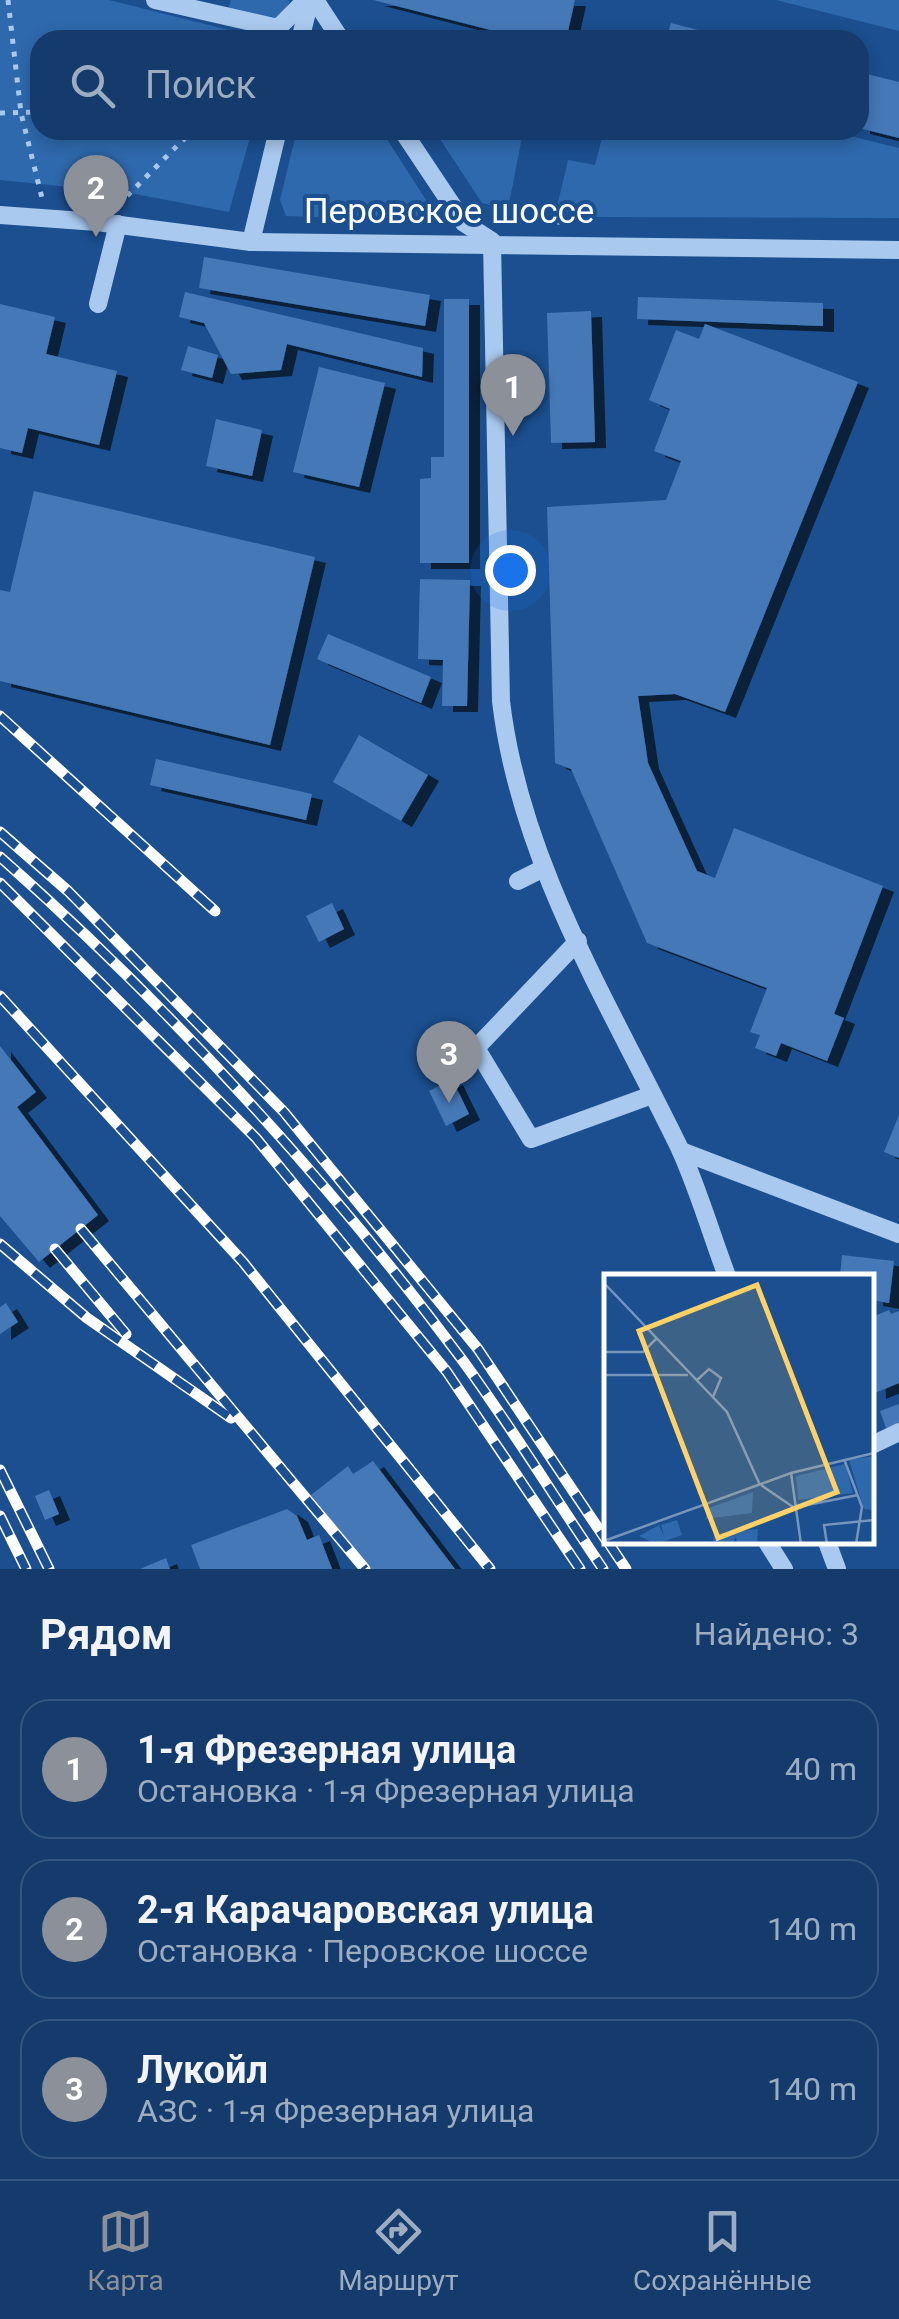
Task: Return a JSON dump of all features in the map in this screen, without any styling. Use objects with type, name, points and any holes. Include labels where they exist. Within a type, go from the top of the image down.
[{"type":"street","points":[[155,0],[278,28],[310,0]]},
{"type":"street","points":[[302,30],[310,0]]},
{"type":"street","points":[[310,0],[334,30]]},
{"type":"street","points":[[251,242],[276,140]]},
{"type":"street","points":[[409,140],[464,224],[492,242],[502,700],[521,807],[544,868],[680,1151],[726,1274]]},
{"type":"street","name":"Перовское шоссе","points":[[0,215],[118,224],[251,242],[899,250]]},
{"type":"street","points":[[98,304],[118,224]]},
{"type":"street","points":[[518,880],[544,868]]},
{"type":"street","points":[[578,941],[476,1048],[530,1139],[652,1095]]},
{"type":"street","points":[[680,1151],[899,1234]]},
{"type":"street","points":[[874,1443],[899,1432]]},
{"type":"street","points":[[768,1544],[784,1569]]},
{"type":"street","points":[[827,1544],[837,1569]]},
{"type":"path","points":[[8,0],[22,113],[43,201]]},
{"type":"path","points":[[0,113],[30,113]]},
{"type":"path","points":[[118,205],[183,140]]},
{"type":"shaded area","points":[[0,0],[109,0],[229,30],[30,30],[30,140],[249,140],[229,212],[130,193],[0,180]]},
{"type":"shaded area","points":[[231,0],[290,1],[283,16],[273,19],[228,10]]},
{"type":"shaded area","points":[[776,0],[899,0],[899,31]]},
{"type":"shaded area","points":[[295,140],[387,140],[428,203],[429,220],[286,216],[280,200]]},
{"type":"shaded area","points":[[441,140],[521,140],[508,209],[482,203]]},
{"type":"shaded area","points":[[601,140],[867,140],[899,148],[899,218],[571,217],[568,212],[556,211],[568,160],[595,165]]},
{"type":"building","points":[[373,0],[575,0],[568,30],[491,30]]},
{"type":"building","points":[[671,23],[698,30],[669,30]]},
{"type":"building","points":[[869,74],[899,82],[899,138],[869,130]]},
{"type":"building","points":[[204,257],[430,295],[425,326],[199,288]]},
{"type":"building","points":[[185,292],[423,348],[422,377],[287,344],[281,370],[231,374],[204,323],[179,317]]},
{"type":"building","points":[[638,297],[823,303],[823,326],[637,319]]},
{"type":"building","points":[[444,299],[469,299],[469,563],[420,563],[420,479],[431,478],[431,457],[444,457]]},
{"type":"building","points":[[0,304],[55,317],[46,354],[117,371],[99,445],[28,428],[22,453],[0,448]]},
{"type":"building","points":[[591,311],[595,442],[551,443],[547,313]]},
{"type":"building","points":[[705,324],[858,382],[725,712],[675,694],[638,696],[648,763],[697,871],[715,878],[734,828],[883,886],[834,1014],[844,1018],[827,1061],[781,1043],[776,1056],[755,1048],[760,1035],[750,1032],[767,988],[647,943],[571,769],[555,763],[547,507],[666,500],[681,461],[654,451],[670,409],[649,400],[676,330],[699,339]]},
{"type":"building","points":[[188,346],[218,355],[212,378],[181,370]]},
{"type":"building","points":[[319,367],[385,383],[359,487],[293,472]]},
{"type":"building","points":[[216,419],[262,430],[252,476],[206,466]]},
{"type":"building","points":[[34,491],[315,557],[270,745],[0,681],[0,590],[10,592]]},
{"type":"building","points":[[420,579],[470,580],[467,706],[442,706],[443,660],[418,659]]},
{"type":"building","points":[[328,634],[431,677],[421,703],[317,659]]},
{"type":"building","points":[[359,735],[428,775],[401,821],[333,782]]},
{"type":"building","points":[[156,759],[312,794],[306,820],[150,785]]},
{"type":"building","points":[[332,903],[344,929],[319,942],[306,916]]},
{"type":"building","points":[[0,1046],[36,1092],[17,1107],[98,1215],[39,1262],[0,1216]]},
{"type":"building","points":[[452,1079],[469,1114],[446,1126],[429,1091]]},
{"type":"building","points":[[899,1115],[899,1158],[884,1152]]},
{"type":"building","points":[[842,1255],[894,1261],[889,1303],[874,1300],[874,1274],[840,1274]]},
{"type":"building","points":[[6,1303],[18,1322],[0,1334],[0,1307]]},
{"type":"building","points":[[889,1310],[891,1314],[899,1311],[899,1383],[875,1393],[874,1368],[874,1316]]},
{"type":"building","points":[[899,1404],[899,1423],[886,1428],[880,1411]]},
{"type":"building","points":[[373,1461],[455,1569],[369,1569],[311,1495],[348,1466],[353,1474]]},
{"type":"building","points":[[49,1490],[59,1514],[45,1520],[35,1496]]},
{"type":"building","points":[[287,1509],[297,1516],[307,1540],[319,1535],[332,1569],[200,1569],[191,1545]]},
{"type":"building","points":[[166,1558],[170,1569],[140,1569]]},
{"type":"railway","points":[[0,716],[215,911]]},
{"type":"railway","points":[[0,832],[68,891],[284,1112],[478,1349],[604,1537]]},
{"type":"railway","points":[[0,857],[124,972],[184,1034],[359,1228],[463,1361],[603,1569]]},
{"type":"railway","points":[[0,883],[256,1138],[447,1372],[580,1569]]},
{"type":"railway","points":[[0,996],[243,1262],[490,1569]]},
{"type":"railway","points":[[81,1229],[365,1569]]},
{"type":"railway","points":[[0,1244],[87,1318],[231,1418]]},
{"type":"railway","points":[[55,1249],[126,1334]]},
{"type":"railway","points":[[0,1470],[49,1569]]},
{"type":"railway","points":[[0,1516],[26,1569]]},
{"type":"railway","points":[[609,1544],[626,1569]]},
{"type":"place","name":"2-я Карачаровская улица","points":[[96,237]]},
{"type":"place","name":"1-я Фрезерная улица","points":[[513,436]]},
{"type":"place","name":"Лукойл","points":[[449,1103]]}]
